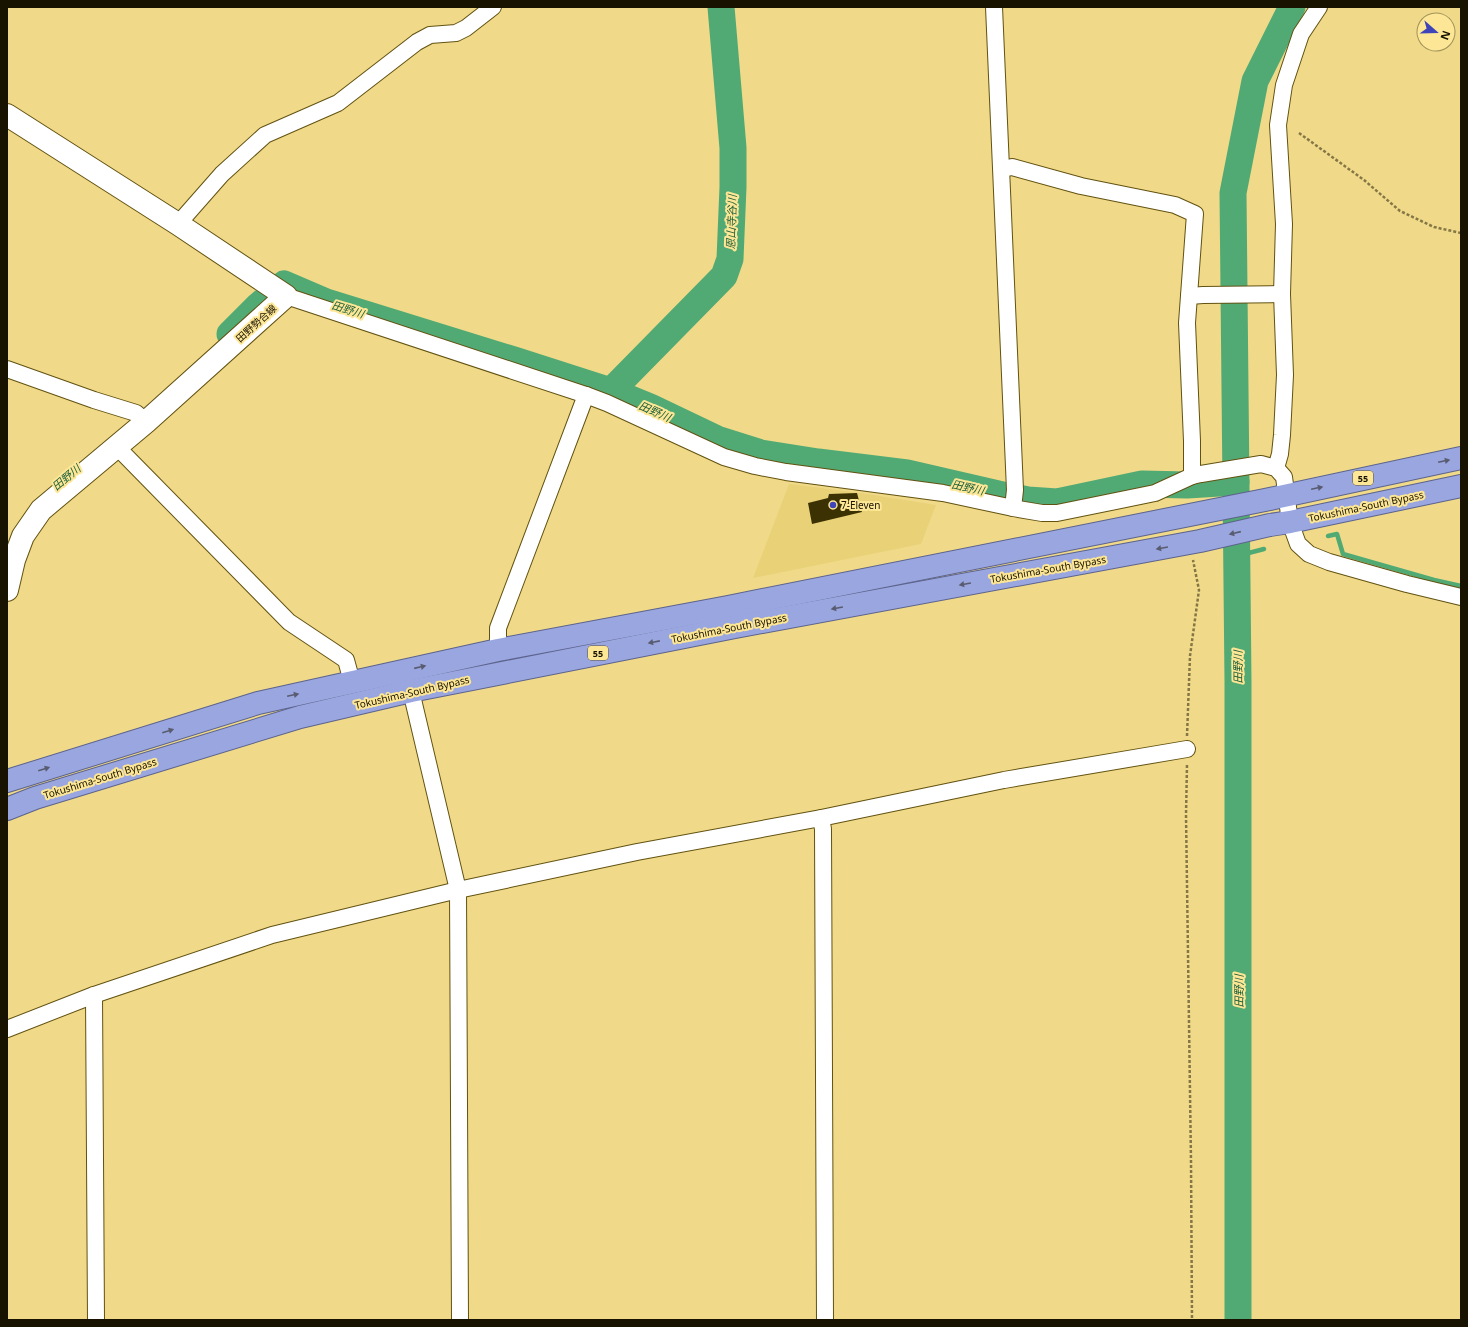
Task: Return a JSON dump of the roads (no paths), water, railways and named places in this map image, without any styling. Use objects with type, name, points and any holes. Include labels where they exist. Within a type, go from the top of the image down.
[{"type":"highway","name":"Tokushima-South Bypass","points":[[7,781],[258,703],[352,682],[498,650],[728,607],[1265,500],[1461,458]]},
{"type":"highway","name":"Tokushima-South Bypass","points":[[7,808],[35,798],[300,717],[411,691],[735,627],[1196,542],[1280,523],[1461,486]]},
{"type":"main road","name":"田野勢合線","points":[[7,116],[178,224],[286,296],[143,418],[116,446],[41,510],[22,536],[14,560],[7,590]]},
{"type":"street","points":[[178,224],[222,174],[265,135],[338,103],[417,42],[430,35],[456,33],[466,28],[493,7]]},
{"type":"street","points":[[994,7],[1002,169],[1014,500]]},
{"type":"street","points":[[286,296],[608,403],[724,457],[755,466],[786,472],[936,492],[1014,500],[1042,513],[1057,513],[1155,493],[1196,475],[1268,466],[1280,454],[1285,375],[1276,294],[1284,224],[1278,125],[1284,85],[1301,34],[1319,7]]},
{"type":"street","points":[[1002,169],[1012,167],[1081,186],[1175,205],[1195,214],[1196,296],[1187,323],[1192,433],[1196,475]]},
{"type":"street","points":[[1196,296],[1276,294]]},
{"type":"street","points":[[7,369],[143,418]]},
{"type":"street","points":[[498,650],[498,628],[586,395]]},
{"type":"street","points":[[116,446],[289,622],[346,660],[352,682]]},
{"type":"street","points":[[1268,466],[1284,477],[1286,495],[1280,523],[1298,544],[1309,554],[1329,562],[1407,584],[1461,597]]},
{"type":"street","points":[[411,691],[458,890],[460,1320]]},
{"type":"street","points":[[7,1029],[94,995],[272,934],[458,890],[637,852],[821,818],[1004,780],[1187,749]]},
{"type":"street","points":[[821,818],[823,836],[825,1320]]},
{"type":"street","points":[[94,995],[96,1320]]},
{"type":"waterway","name":"恩山寺谷川","points":[[611,391],[724,276],[730,259],[733,148],[721,7]]},
{"type":"waterway","name":"田野川","points":[[1238,1320],[1238,682],[1233,193],[1255,81],[1292,7]]},
{"type":"waterway","name":"田野川","points":[[230,334],[258,306],[284,284],[326,302],[611,391],[650,407],[717,439],[761,453],[907,473],[1028,500],[1057,502],[1142,484],[1187,485],[1236,482]]},
{"type":"waterway","points":[[1328,536],[1337,534],[1343,554],[1434,580],[1461,586]]},
{"type":"waterway","points":[[1237,556],[1264,549]]},
{"type":"place","name":"7-Eleven","points":[[833,505]]}]
